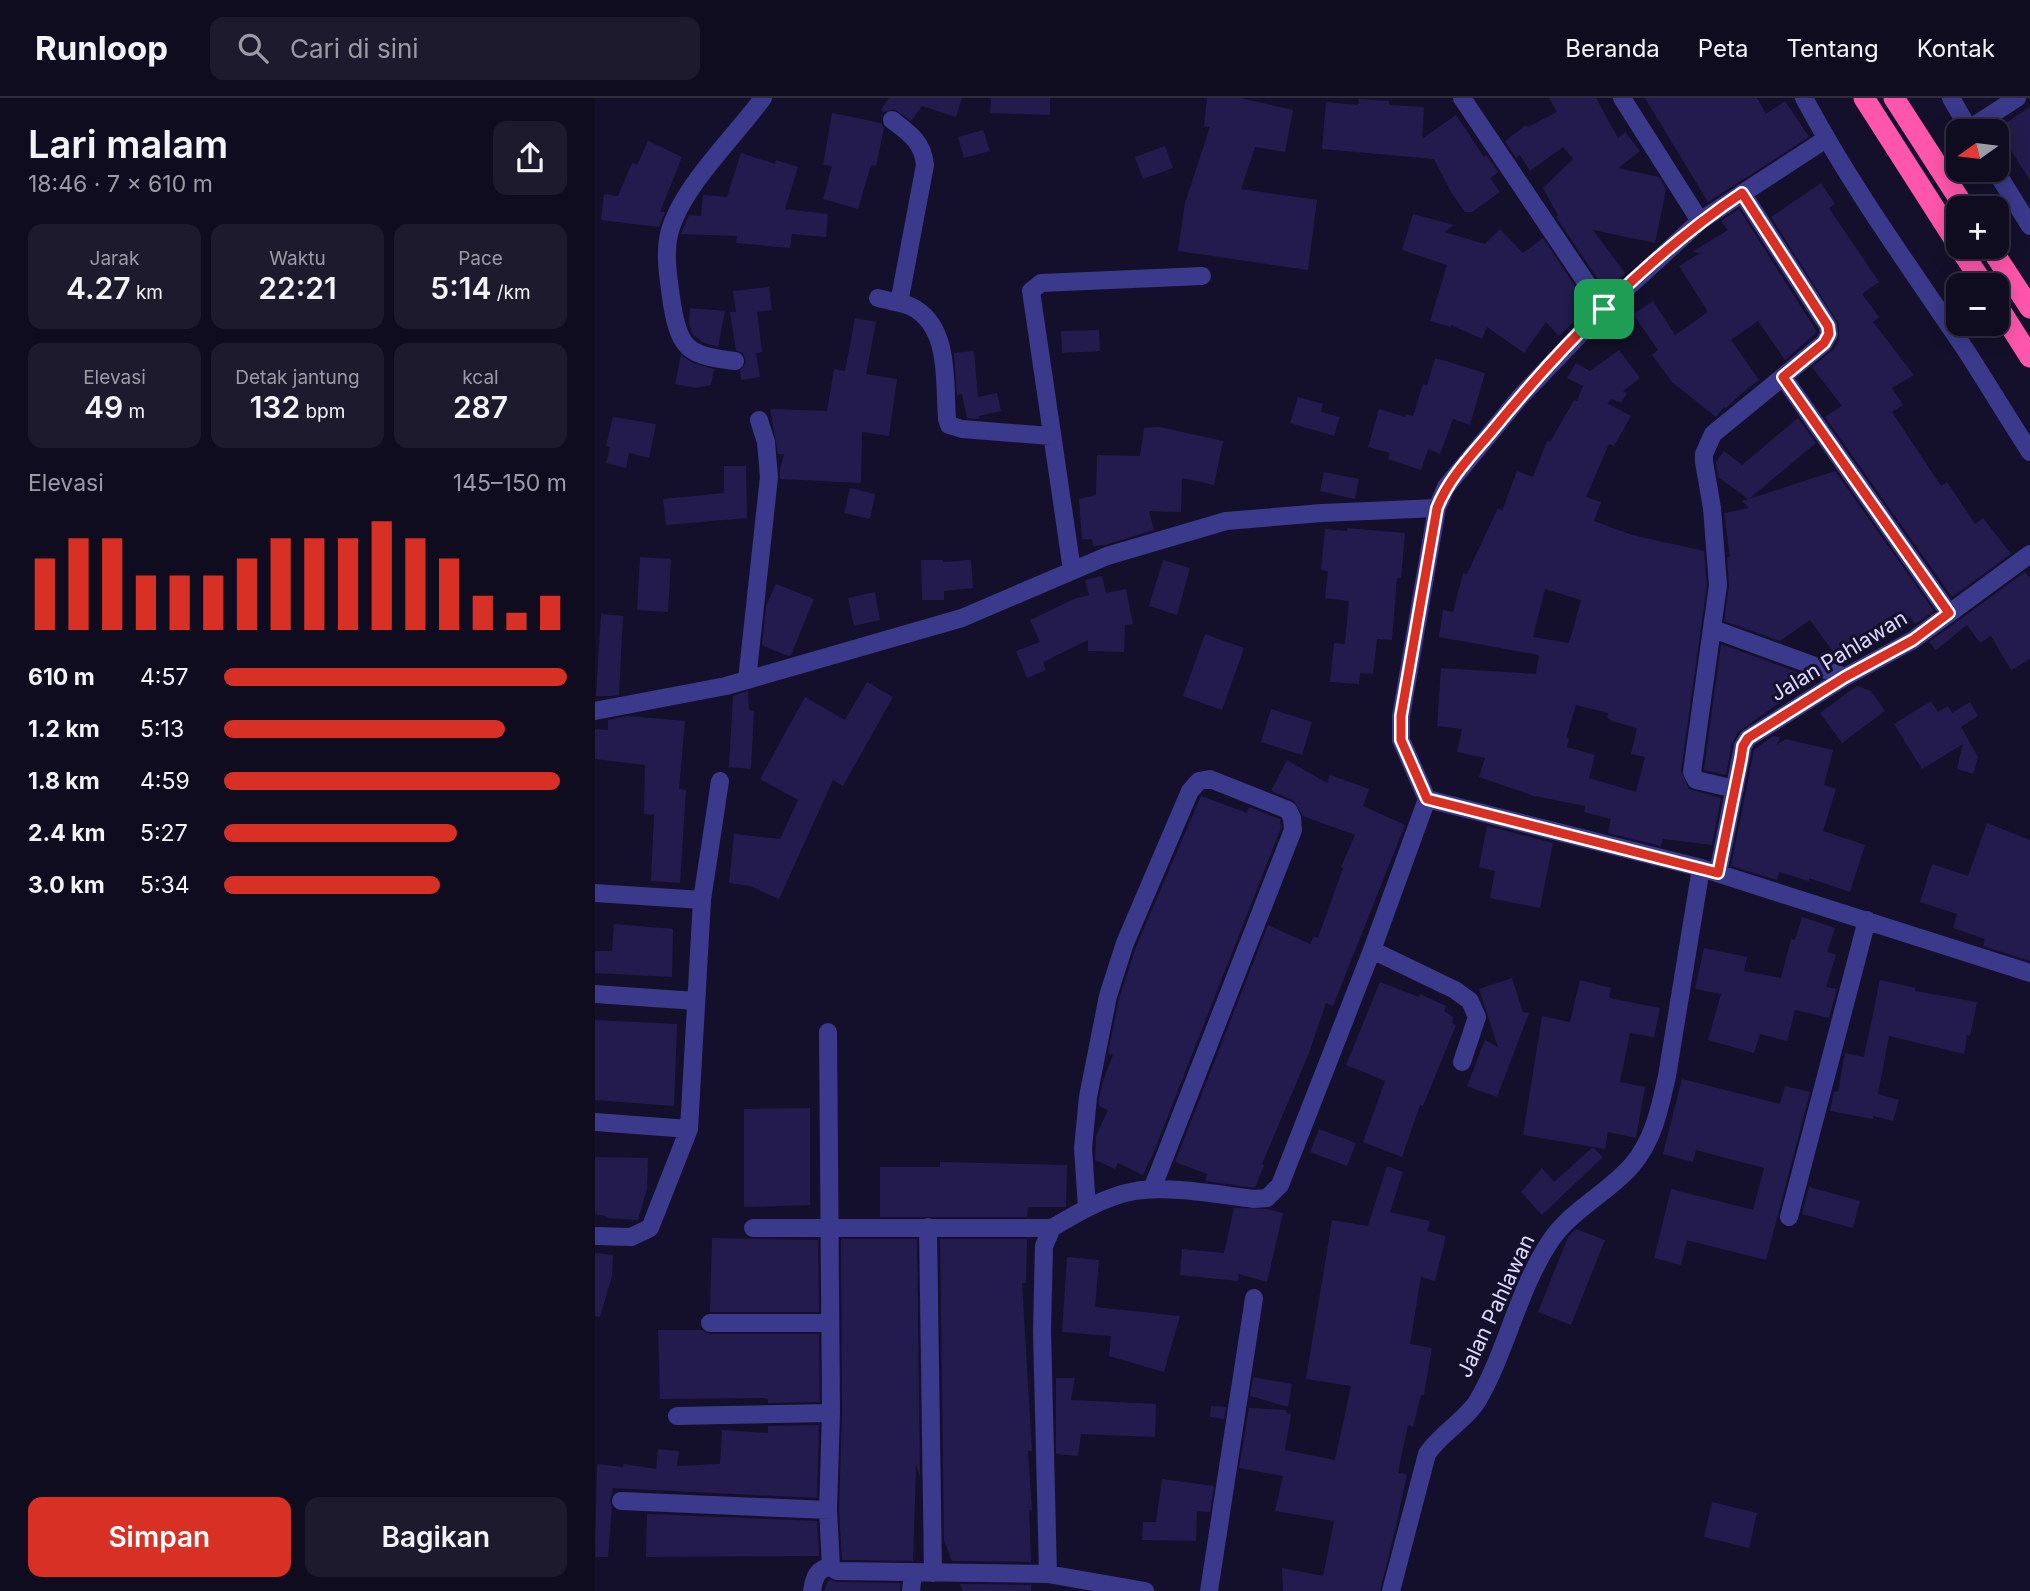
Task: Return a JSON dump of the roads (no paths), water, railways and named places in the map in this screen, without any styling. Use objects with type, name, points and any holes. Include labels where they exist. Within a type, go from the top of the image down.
[{"type":"highway","points":[[1864,98],[1946,226]]},
{"type":"highway","points":[[1894,98],[1957,196]]},
{"type":"highway","points":[[1998,259],[2030,308]]},
{"type":"highway","points":[[2009,324],[2030,357]]},
{"type":"street","points":[[734,361],[705,357],[693,352],[680,335],[669,283],[669,235],[691,188],[763,98]]},
{"type":"street","points":[[1462,98],[1604,309]]},
{"type":"street","points":[[1622,98],[1700,221]]},
{"type":"street","points":[[1804,98],[1826,139],[2030,452]]},
{"type":"street","points":[[1951,98],[1963,119]]},
{"type":"street","points":[[1986,119],[2017,98]]},
{"type":"street","points":[[892,120],[920,146],[925,165],[899,303]]},
{"type":"street","points":[[753,1228],[1052,1228],[1087,1208],[1133,1191],[1152,1189],[1254,1199],[1267,1198],[1272,1194],[1280,1185],[1372,950],[1427,799],[1401,740],[1401,716],[1437,508],[1446,487],[1521,396],[1604,309],[1700,221],[1826,139]]},
{"type":"street","points":[[2002,182],[2030,226]]},
{"type":"street","points":[[1735,789],[1696,779],[1692,772],[1718,585],[1705,454],[1713,434],[1824,343],[1829,334],[1828,326],[1742,193]]},
{"type":"street","points":[[1072,570],[1031,291],[1041,283],[1202,276]]},
{"type":"street","points":[[878,298],[909,306],[923,314],[936,330],[941,345],[949,425],[962,429],[1051,436]]},
{"type":"street","points":[[1783,377],[1949,613]]},
{"type":"street","points":[[747,680],[769,477],[765,442],[759,420]]},
{"type":"street","points":[[595,711],[747,680],[962,618],[1107,556],[1226,521],[1437,508]]},
{"type":"street","name":"Jalan Pahlawan","points":[[1391,1591],[1427,1454],[1476,1403],[1551,1239],[1578,1211],[1632,1165],[1650,1136],[1660,1110],[1709,870],[1735,789],[1743,746],[1748,738],[1845,677],[1913,640],[2030,554]]},
{"type":"street","points":[[1713,629],[1845,677]]},
{"type":"street","points":[[1087,1208],[1083,1148],[1088,1097],[1108,996],[1125,943],[1189,790],[1199,781],[1210,779],[1288,810],[1293,830],[1152,1189]]},
{"type":"street","points":[[595,1236],[631,1237],[650,1228],[689,1129],[702,900],[720,781]]},
{"type":"street","points":[[1427,799],[1709,870],[2030,972]]},
{"type":"street","points":[[595,893],[702,900]]},
{"type":"street","points":[[1789,1217],[1867,920]]},
{"type":"street","points":[[1372,950],[1455,990],[1470,1001],[1477,1017],[1462,1062]]},
{"type":"street","points":[[595,994],[696,1001]]},
{"type":"street","points":[[828,1032],[831,1413],[828,1510],[831,1567]]},
{"type":"street","points":[[595,1122],[689,1129]]},
{"type":"street","points":[[928,1227],[933,1573]]},
{"type":"street","points":[[1048,1574],[1042,1331],[1044,1246],[1052,1228]]},
{"type":"street","points":[[1209,1591],[1254,1298]]},
{"type":"street","points":[[709,1323],[830,1322]]},
{"type":"street","points":[[677,1416],[831,1413]]},
{"type":"street","points":[[621,1501],[828,1510]]},
{"type":"street","points":[[812,1591],[817,1573],[823,1568],[831,1567],[837,1571],[933,1573],[1013,1582],[1048,1574],[1125,1590],[1145,1591]]},
{"type":"street","points":[[911,1591],[913,1573]]}]
